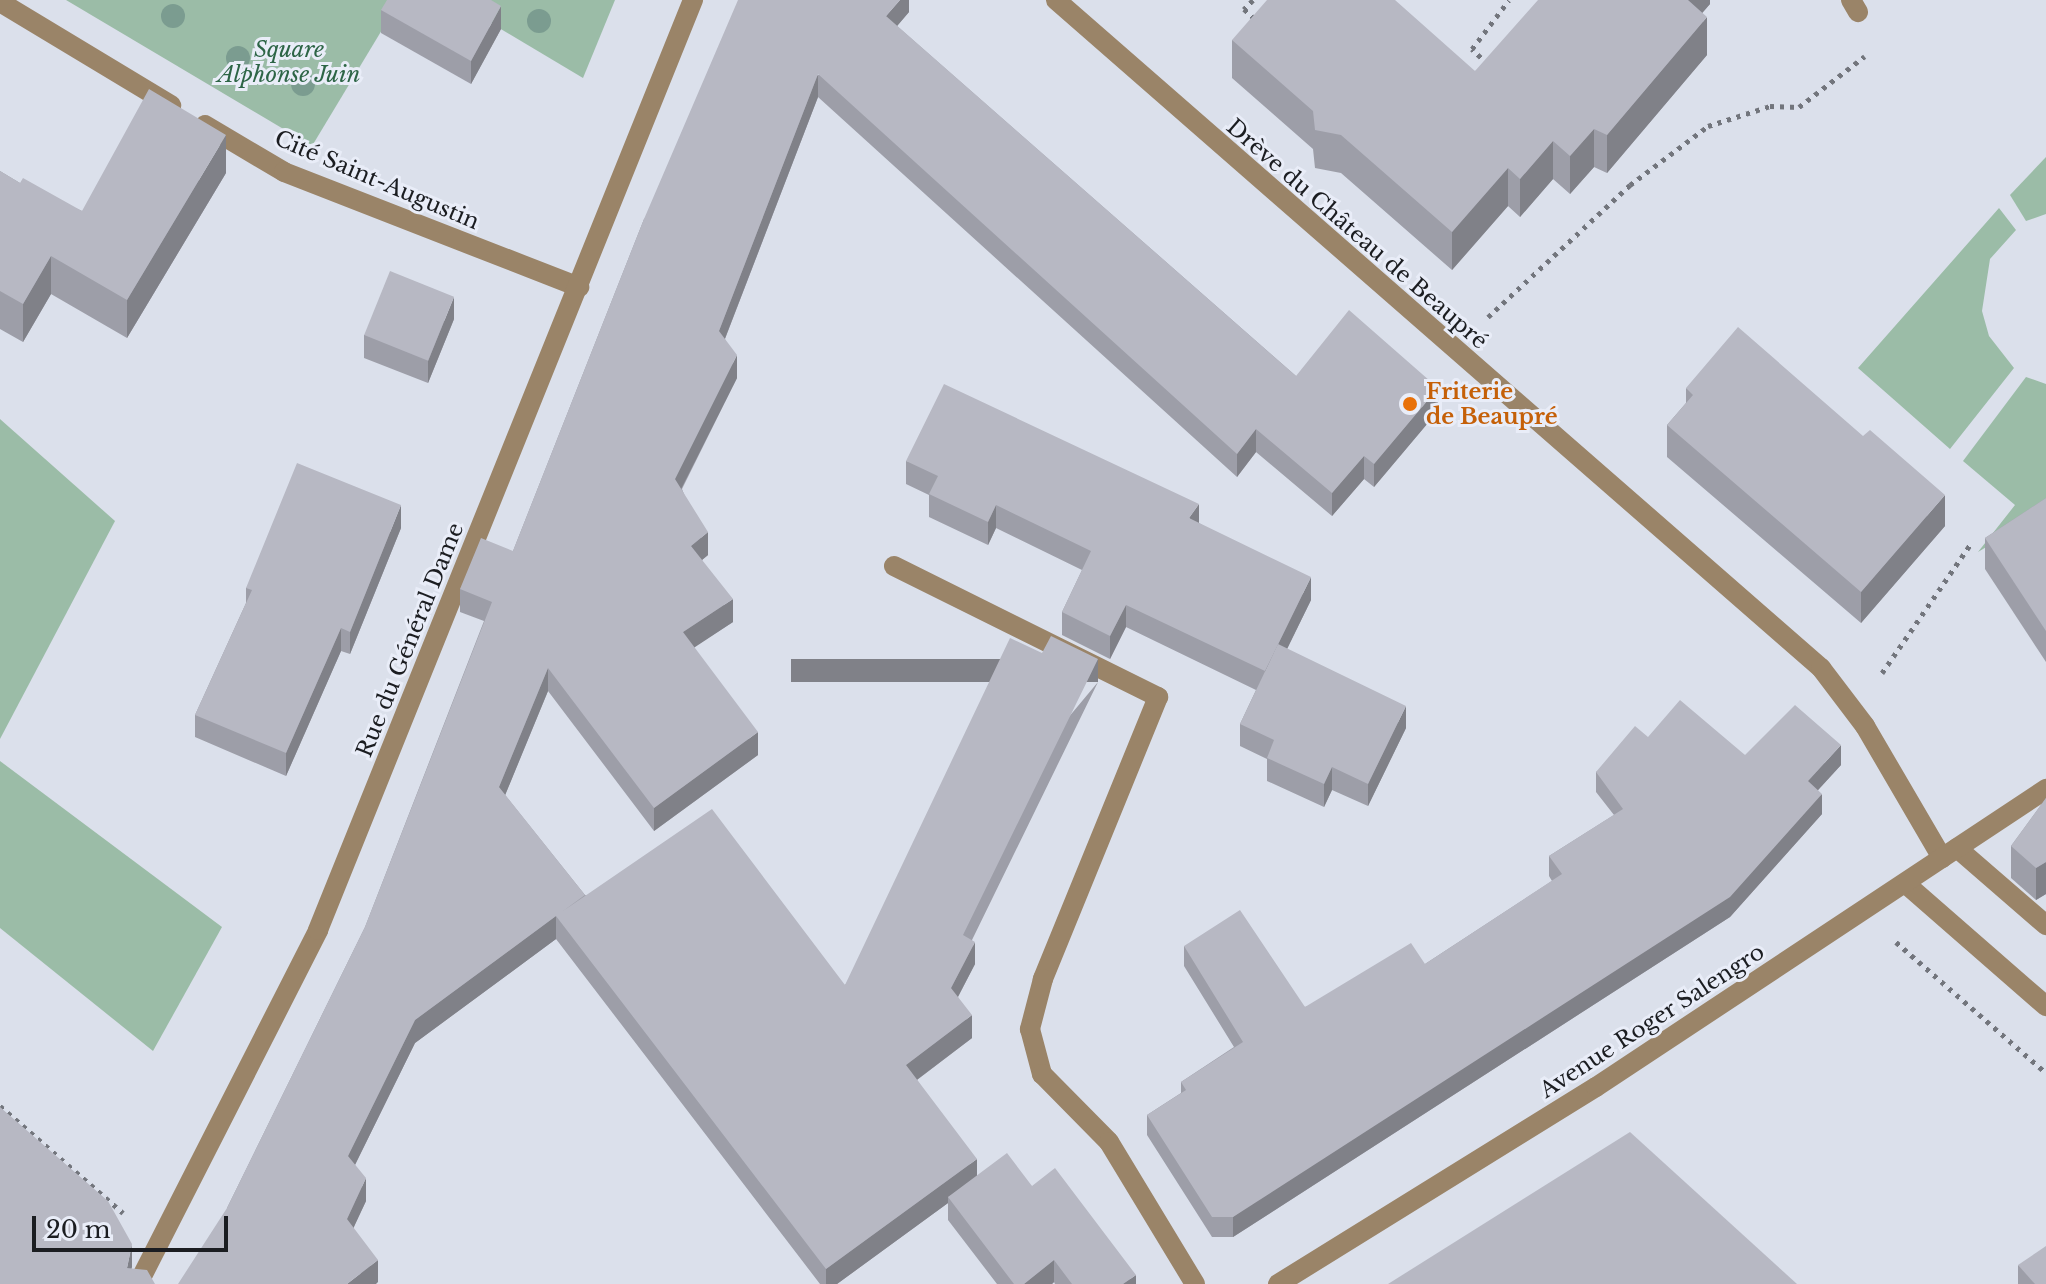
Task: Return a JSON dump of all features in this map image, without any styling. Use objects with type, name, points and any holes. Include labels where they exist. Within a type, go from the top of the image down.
[{"type":"street","name":"Rue du Général Dame","points":[[138,1284],[161,1246],[318,930],[693,0]]},
{"type":"street","name":"Drève du Château de Beaupré","points":[[1056,0],[1452,350],[1794,642],[1855,712],[1950,853],[2046,925]]},
{"type":"street","name":"Cité Saint-Augustin","points":[[0,2],[284,172],[579,287]]},
{"type":"street","points":[[894,566],[1158,697],[1043,979],[1030,1029],[1042,1074],[1109,1142],[1195,1284]]},
{"type":"street","name":"Avenue Roger Salengro","points":[[1278,1284],[1857,916],[2046,789]]},
{"type":"street","points":[[1906,884],[2046,1006]]},
{"type":"path","points":[[1253,0],[1244,9],[1262,26]]},
{"type":"path","points":[[1492,68],[1472,49],[1509,0]]},
{"type":"path","points":[[1452,350],[1630,185],[1708,126],[1770,106],[1799,107],[1857,66],[1881,30],[1855,6]]},
{"type":"path","points":[[1855,712],[1970,545]]},
{"type":"path","points":[[1857,916],[2046,1073]]},
{"type":"path","points":[[0,1106],[161,1246]]},
{"type":"green space","name":"Square Alphonse Juin","points":[[66,0],[400,0],[312,146]]},
{"type":"green space","points":[[452,0],[615,0],[583,78]]},
{"type":"green space","points":[[2046,157],[2046,214],[2026,221],[2010,195]]},
{"type":"green space","points":[[1999,208],[2016,230],[1990,259],[1982,311],[1989,336],[2014,368],[1950,449],[1858,368]]},
{"type":"green space","points":[[2026,377],[2046,384],[2046,511],[1978,552],[2015,505],[1963,461]]},
{"type":"green space","points":[[0,419],[115,521],[0,739]]},
{"type":"green space","points":[[0,761],[222,927],[153,1051],[0,928]]},
{"type":"building","points":[[387,0],[491,0],[501,6],[471,61],[381,10]]},
{"type":"building","points":[[738,0],[900,0],[886,16],[1296,376],[1349,310],[1438,388],[1374,464],[1364,456],[1332,493],[1256,429],[1237,454],[818,74],[719,331],[737,355],[675,479],[708,532],[691,546],[733,599],[683,632],[758,732],[654,808],[548,668],[499,787],[585,895],[563,911],[712,809],[845,985],[1010,638],[1042,653],[1051,636],[1098,659],[963,935],[975,942],[951,988],[972,1015],[906,1065],[977,1159],[826,1269],[556,916],[415,1020],[348,1156],[366,1178],[347,1219],[378,1260],[347,1284],[178,1284],[227,1208],[365,927],[492,602],[460,589],[481,538],[513,551],[644,219]]},
{"type":"building","points":[[1267,0],[1395,0],[1475,71],[1538,0],[1688,0],[1707,17],[1607,135],[1594,129],[1570,156],[1553,141],[1520,179],[1508,168],[1452,232],[1341,135],[1315,130],[1313,111],[1232,40]]},
{"type":"building","points":[[149,89],[226,135],[127,300],[51,256],[23,304],[0,291],[0,171],[20,183],[23,178],[82,211]]},
{"type":"building","points":[[390,271],[454,297],[428,361],[364,335]]},
{"type":"building","points":[[1738,327],[1863,436],[1870,430],[1945,495],[1861,592],[1667,425],[1693,395],[1686,388]]},
{"type":"building","points":[[944,384],[1199,504],[1189,518],[1311,577],[1265,671],[1126,605],[1110,636],[1062,612],[1091,551],[996,505],[988,522],[929,494],[938,476],[906,461]]},
{"type":"building","points":[[297,463],[401,505],[350,632],[341,628],[286,753],[195,715],[252,590],[246,588]]},
{"type":"building","points":[[2046,498],[2046,631],[1985,538]]},
{"type":"building","points":[[1278,644],[1406,706],[1368,784],[1332,767],[1324,784],[1267,758],[1274,740],[1240,724]]},
{"type":"building","points":[[1680,700],[1745,755],[1795,705],[1841,745],[1808,781],[1822,794],[1730,897],[1233,1217],[1212,1217],[1147,1115],[1186,1090],[1181,1082],[1243,1042],[1184,946],[1240,910],[1305,1007],[1411,943],[1425,964],[1562,874],[1549,856],[1623,809],[1596,772],[1635,726],[1648,737]]},
{"type":"building","points":[[2046,798],[2046,862],[2036,868],[2011,846]]},
{"type":"building","points":[[0,1107],[108,1201],[132,1244],[127,1268],[147,1270],[155,1284],[0,1284]]},
{"type":"building","points":[[1630,1132],[1797,1284],[1388,1284]]},
{"type":"building","points":[[1007,1153],[1032,1186],[1055,1168],[1136,1275],[1123,1284],[1072,1284],[1054,1260],[1024,1284],[1014,1284],[948,1197]]},
{"type":"building","points":[[2046,1246],[2046,1284],[2035,1284],[2018,1265]]},
{"type":"place","name":"Friterie de Beaupré","points":[[1410,404]]}]
